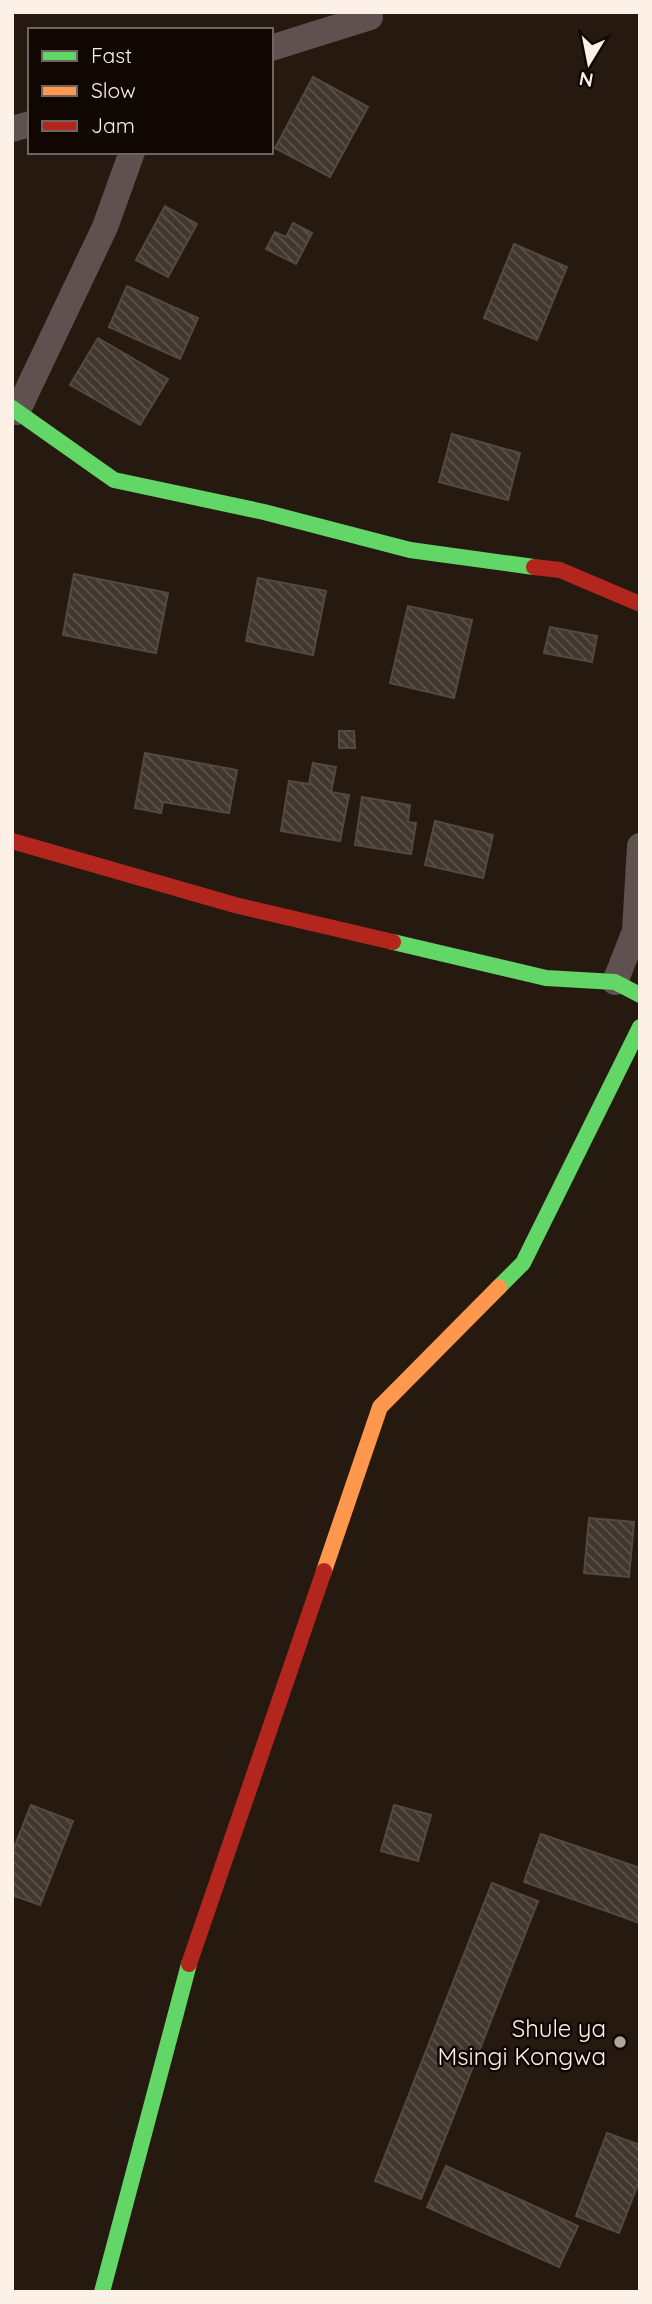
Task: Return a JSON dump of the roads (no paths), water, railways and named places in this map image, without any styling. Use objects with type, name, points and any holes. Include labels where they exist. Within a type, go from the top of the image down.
[{"type":"street","points":[[273,47],[370,17]]},
{"type":"street","points":[[131,154],[105,227],[15,410],[114,480],[264,512],[410,550],[560,570],[640,604]]},
{"type":"street","points":[[12,841],[235,905],[546,978],[615,982],[640,995]]},
{"type":"street","points":[[615,982],[635,932],[637,857],[640,846]]},
{"type":"street","points":[[102,2292],[192,1950],[380,1407],[523,1263],[640,1027]]},
{"type":"place","name":"Shule ya Msingi Kongwa","points":[[620,2042]]}]
